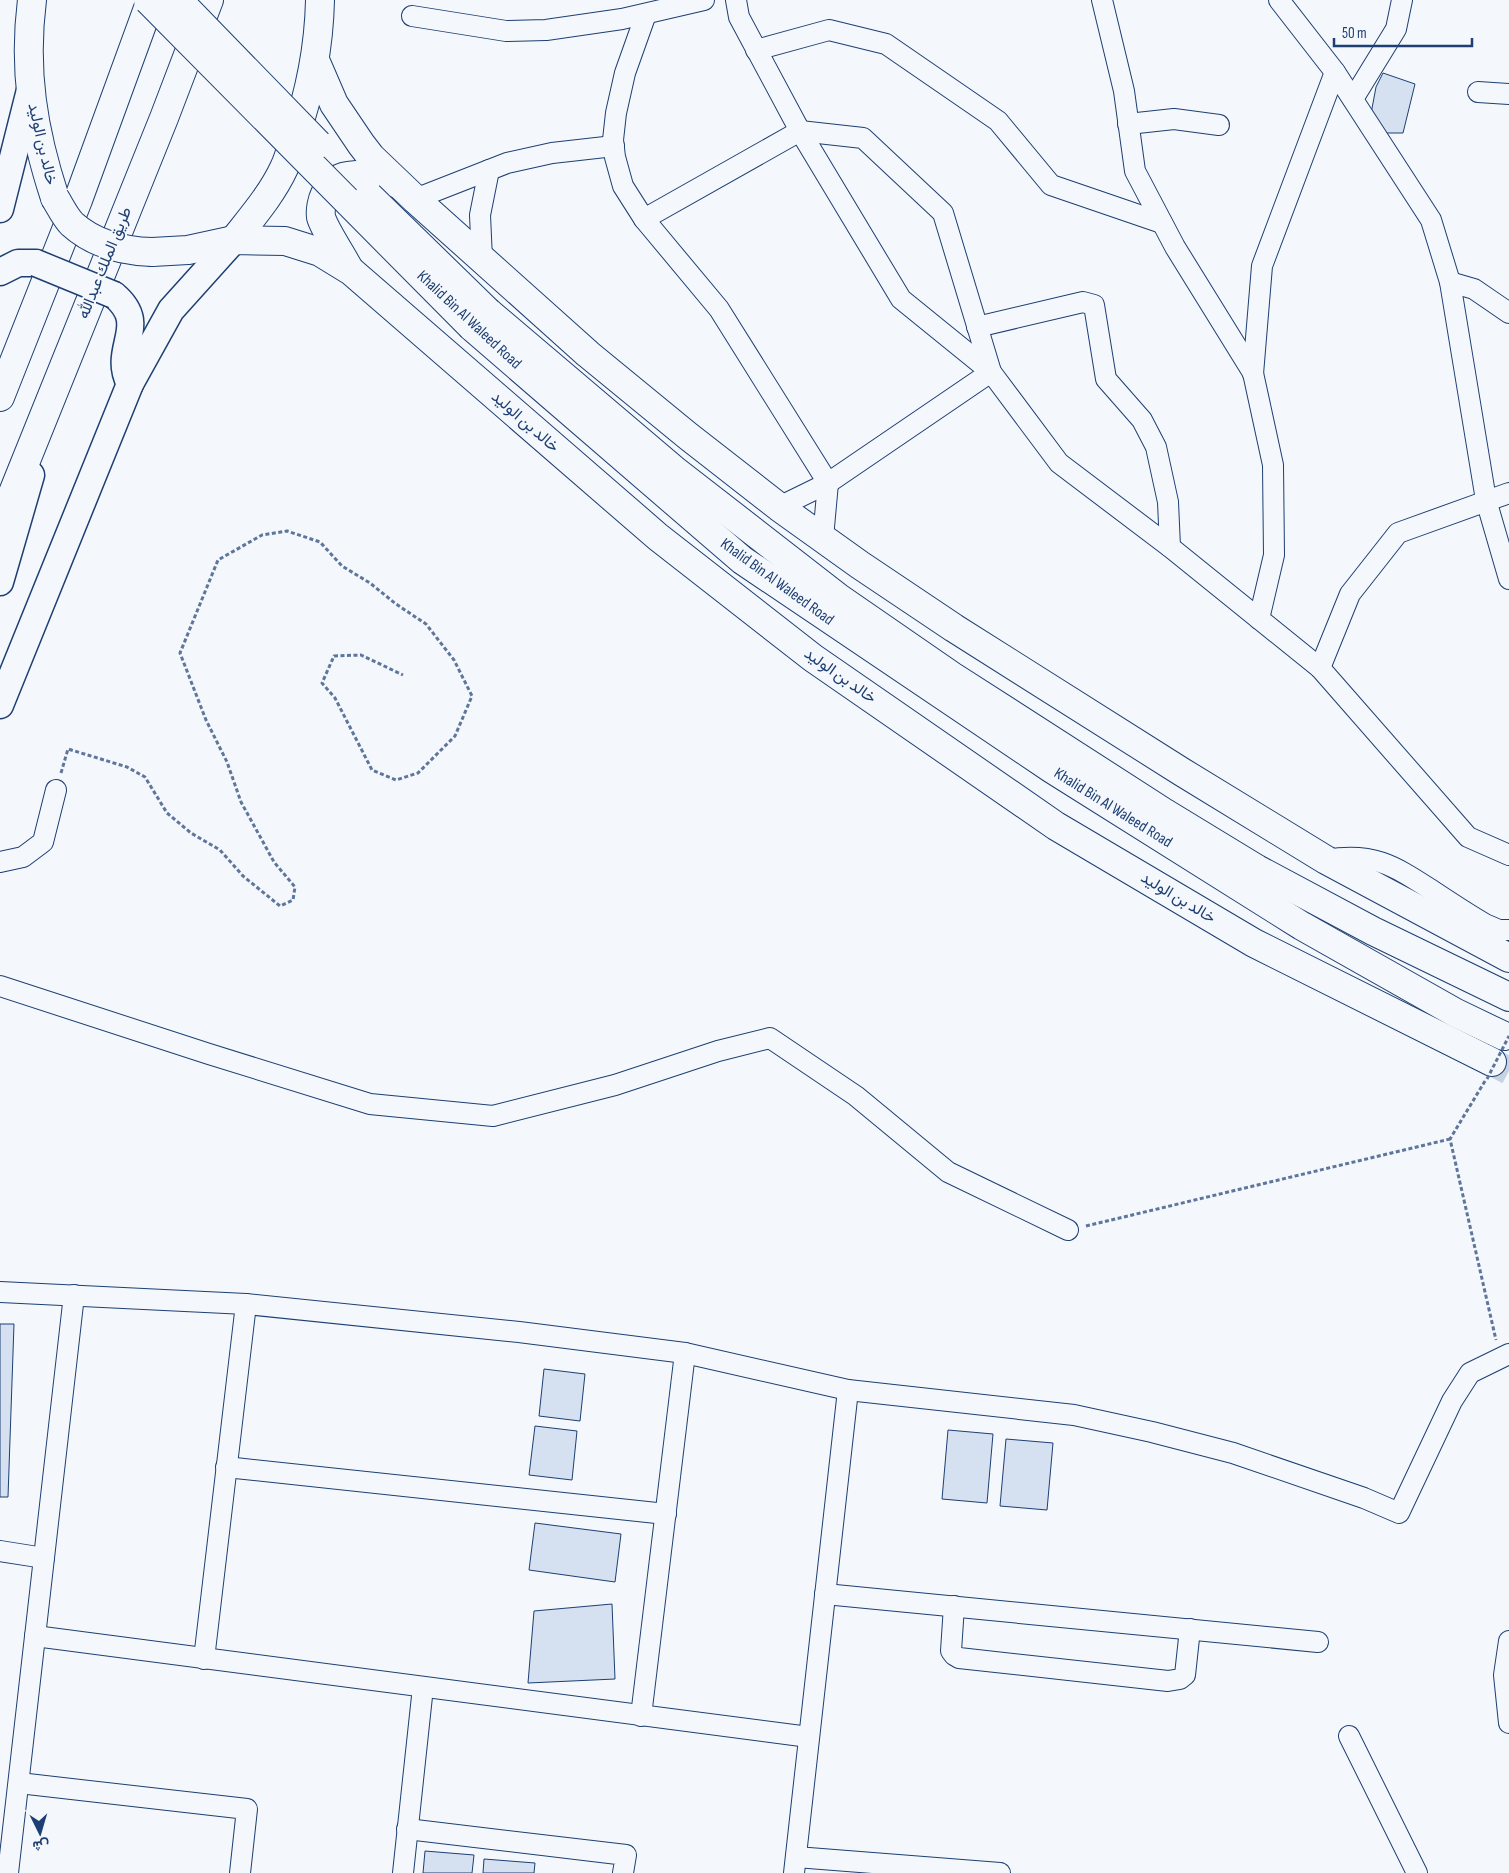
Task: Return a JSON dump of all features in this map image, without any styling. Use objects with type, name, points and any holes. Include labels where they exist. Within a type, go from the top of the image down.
[{"type":"highway","name":"Khalid Bin Al Waleed Road","points":[[150,0],[480,319],[742,560],[1052,769],[1302,926],[1456,1013],[1507,1036]]},
{"type":"highway","points":[[0,397],[78,200],[150,0]]},
{"type":"highway","name":"Khalid Bin Al Waleed Road","points":[[178,0],[359,186],[480,319],[839,598],[952,676],[1165,813],[1257,869],[1373,931],[1509,997]]},
{"type":"highway","name":"طريق الملك عبدالله","points":[[0,525],[164,118],[209,0]]},
{"type":"highway","points":[[234,240],[265,202],[284,167],[303,112],[315,60],[320,0]]},
{"type":"highway","name":"خالد بن الوليد","points":[[30,3],[28,36],[30,90],[35,127],[55,198],[71,223],[95,240],[122,250],[152,252],[188,250],[234,240],[285,241],[320,252],[351,271],[666,543],[814,658],[1056,826],[1254,943],[1489,1070]]},
{"type":"highway","points":[[315,60],[334,104],[371,157],[588,354],[779,507],[860,565],[954,628],[1182,772],[1326,860],[1509,958]]},
{"type":"highway","points":[[351,271],[321,217],[322,200],[328,188],[342,176],[364,174],[407,191]]},
{"type":"main road","points":[[0,210],[30,90]]},
{"type":"main road","points":[[0,706],[130,384],[172,310],[234,240]]},
{"type":"main road","points":[[0,272],[18,263],[36,263],[114,295],[125,307],[130,324],[129,339],[123,361],[130,384]]},
{"type":"main road","points":[[0,582],[61,373]]},
{"type":"street","points":[[412,16],[506,32],[546,30],[622,20],[704,0]]},
{"type":"street","points":[[736,0],[740,17],[756,50],[800,131],[901,299],[991,372],[1059,463],[1170,547],[1320,668],[1468,838],[1509,855]]},
{"type":"street","points":[[1102,0],[1124,91],[1135,170],[1175,247],[1253,374]]},
{"type":"street","points":[[1279,0],[1335,72],[1431,220],[1450,282],[1486,500],[1509,579]]},
{"type":"street","points":[[1353,99],[1396,29],[1402,0]]},
{"type":"street","points":[[646,14],[624,73],[616,113],[614,146],[623,186],[644,219],[719,310],[828,483],[823,538]]},
{"type":"street","points":[[756,50],[829,30],[886,44],[998,121],[1051,185],[1162,223]]},
{"type":"street","points":[[1259,619],[1274,555],[1273,465],[1253,374],[1262,266],[1335,72]]},
{"type":"street","points":[[1478,92],[1509,94]]},
{"type":"street","points":[[1128,124],[1174,119],[1219,125]]},
{"type":"street","points":[[644,219],[800,131],[863,138],[943,213],[991,372]]},
{"type":"street","points":[[407,191],[490,170],[507,163],[552,153],[614,146]]},
{"type":"street","points":[[482,259],[480,215],[490,170]]},
{"type":"street","points":[[1450,282],[1474,289],[1509,313]]},
{"type":"street","points":[[977,327],[1083,302],[1094,305],[1106,379],[1142,420],[1156,447],[1168,502],[1170,547]]},
{"type":"street","points":[[779,507],[828,483],[991,372]]},
{"type":"street","points":[[1320,668],[1350,594],[1398,533],[1509,493]]},
{"type":"street","points":[[0,862],[23,857],[43,842],[56,790]]},
{"type":"street","points":[[1326,860],[1366,858],[1391,865],[1485,924],[1499,930],[1509,930]]},
{"type":"street","points":[[0,986],[370,1104],[493,1116],[614,1086],[718,1051],[770,1038],[856,1096],[948,1172],[1068,1230]]},
{"type":"street","points":[[0,1292],[246,1304],[519,1332],[685,1353],[848,1390],[1074,1415],[1144,1430],[1233,1453],[1364,1498],[1399,1514],[1452,1401],[1470,1373],[1504,1356]]},
{"type":"street","points":[[8,1873],[74,1295]]},
{"type":"street","points":[[204,1659],[246,1304]]},
{"type":"street","points":[[642,1716],[685,1353]]},
{"type":"street","points":[[848,1390],[795,1865],[1000,1873]]},
{"type":"street","points":[[226,1467],[666,1514]]},
{"type":"street","points":[[0,1551],[44,1558]]},
{"type":"street","points":[[825,1594],[1318,1642]]},
{"type":"street","points":[[954,1606],[951,1651],[959,1658],[1168,1681],[1180,1679],[1185,1675],[1190,1629]]},
{"type":"street","points":[[35,1636],[809,1737]]},
{"type":"street","points":[[1509,1641],[1504,1675],[1509,1723]]},
{"type":"street","points":[[403,1873],[423,1687]]},
{"type":"street","points":[[1349,1736],[1417,1873]]},
{"type":"street","points":[[19,1783],[247,1809],[240,1873]]},
{"type":"street","points":[[408,1829],[626,1855],[624,1873]]},
{"type":"path","points":[[56,790],[68,749],[127,767],[145,777],[167,813],[191,832],[220,850],[243,876],[280,906],[293,900],[295,888],[274,862],[241,802],[227,762],[206,720],[180,653],[218,560],[262,535],[287,531],[320,542],[342,566],[370,583],[396,604],[426,624],[454,660],[472,696],[455,736],[418,773],[396,780],[372,770],[335,698],[322,683],[334,656],[361,655],[403,675]]},
{"type":"path","points":[[1504,1356],[1450,1139],[1507,1036]]},
{"type":"path","points":[[1068,1230],[1450,1139]]},
{"type":"building","points":[[1383,73],[1415,84],[1403,133],[1380,133],[1370,119],[1376,87]]},
{"type":"building","points":[[0,1324],[14,1324],[8,1497],[0,1497]]},
{"type":"building","points":[[544,1369],[585,1374],[580,1421],[539,1416]]},
{"type":"building","points":[[535,1426],[577,1431],[572,1480],[529,1475]]},
{"type":"building","points":[[948,1430],[993,1434],[987,1503],[942,1499]]},
{"type":"building","points":[[1006,1439],[1053,1443],[1047,1510],[1000,1506]]},
{"type":"building","points":[[535,1523],[621,1534],[615,1582],[529,1570]]},
{"type":"building","points":[[612,1604],[615,1679],[528,1683],[534,1611]]},
{"type":"building","points":[[425,1851],[474,1855],[472,1873],[423,1873]]},
{"type":"building","points":[[484,1859],[535,1863],[534,1873],[483,1873]]},
{"type":"tunnel","points":[[1492,1062],[1509,1071]]}]
